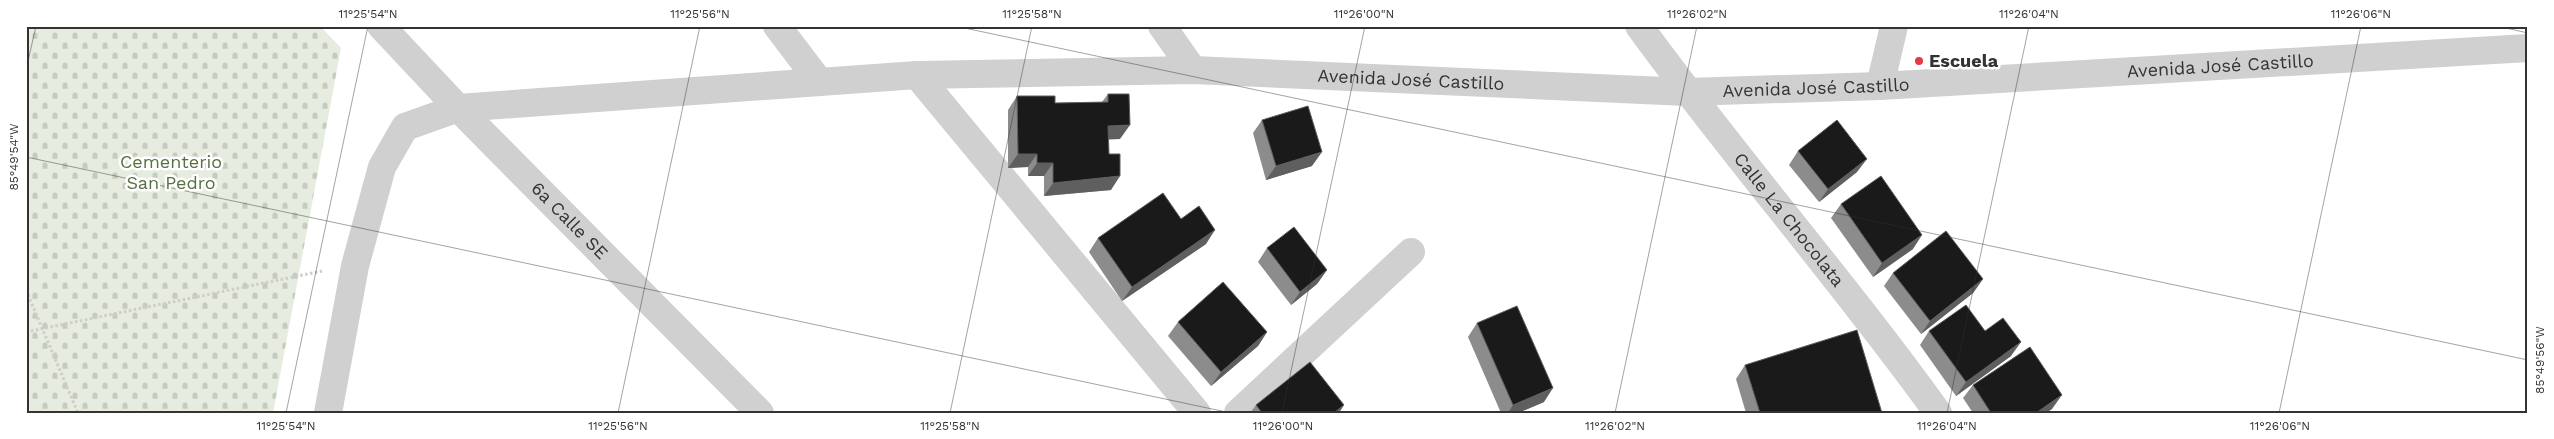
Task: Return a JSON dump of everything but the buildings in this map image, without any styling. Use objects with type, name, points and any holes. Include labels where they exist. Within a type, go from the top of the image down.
[{"type":"street","name":"6a Calle SE","points":[[381,26],[458,108],[760,413]]},
{"type":"street","points":[[777,26],[818,80]]},
{"type":"street","points":[[1162,26],[1193,70]]},
{"type":"street","name":"Calle La Chocolata","points":[[1639,26],[1687,92],[1889,345],[1938,413]]},
{"type":"street","points":[[1880,86],[1894,26]]},
{"type":"street","name":"Avenida José Castillo","points":[[328,413],[355,266],[382,167],[405,127],[458,108],[818,80],[918,75],[1193,70],[1687,92],[1880,86],[2528,48]]},
{"type":"street","points":[[918,75],[1196,413]]},
{"type":"street","points":[[1238,413],[1411,252]]},
{"type":"path","points":[[26,332],[298,274],[355,266]]},
{"type":"path","points":[[26,290],[44,328],[78,413]]},
{"type":"green space","name":"Cementerio San Pedro","points":[[26,26],[320,26],[341,48],[273,413],[26,413]]},
{"type":"place","name":"Escuela","points":[[1919,61]]}]
